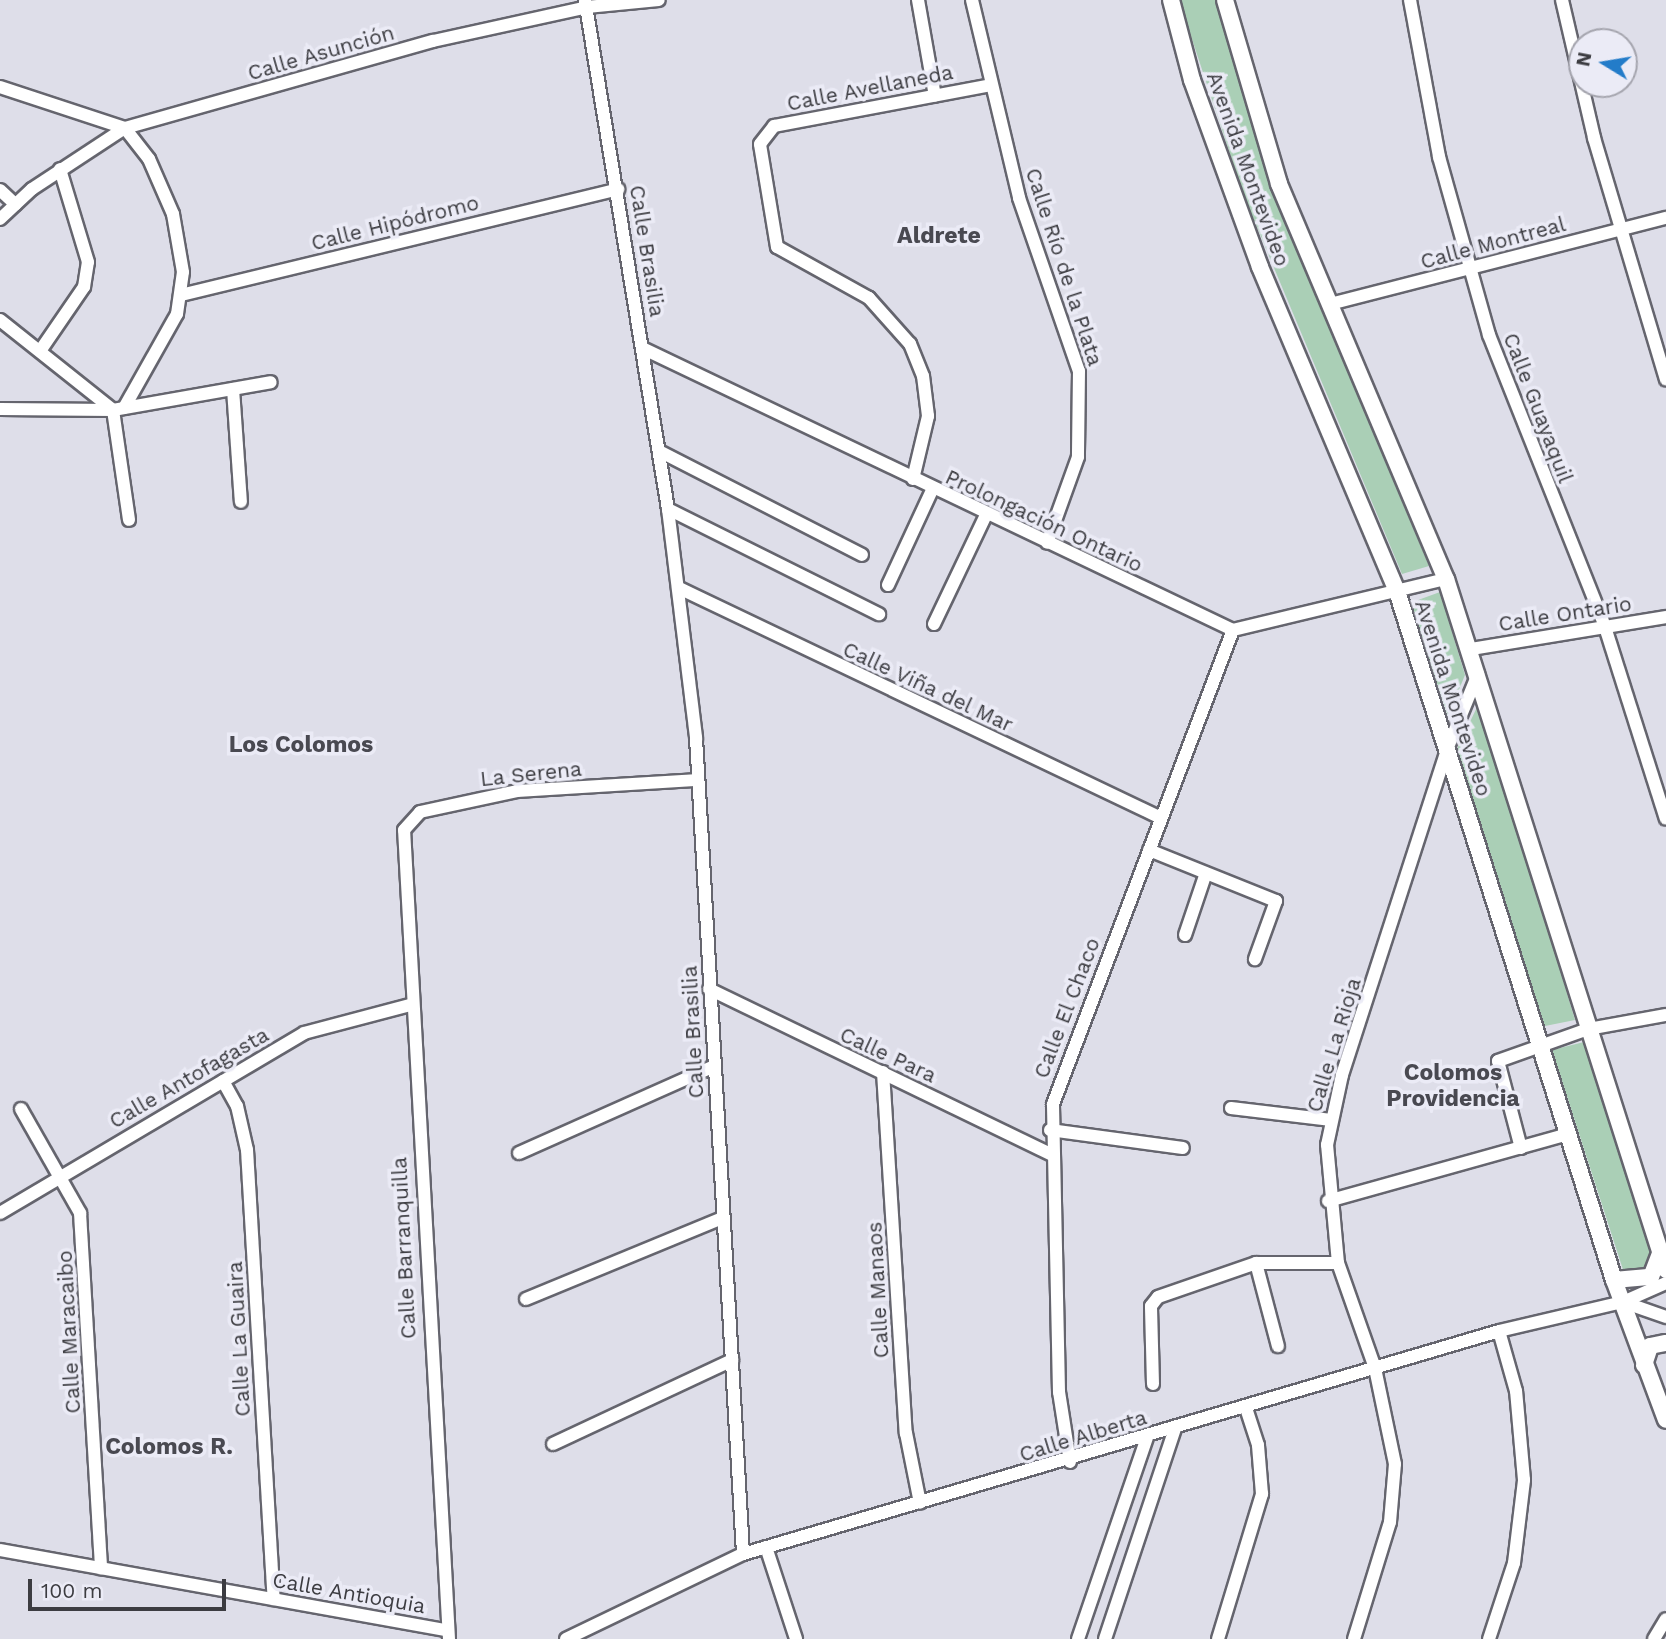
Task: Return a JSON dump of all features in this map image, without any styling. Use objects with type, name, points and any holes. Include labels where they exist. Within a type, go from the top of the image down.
[{"type":"street","name":"Calle Asunción","points":[[0,219],[60,169],[125,128],[433,41],[586,4],[659,0]]},
{"type":"street","points":[[918,0],[935,96]]},
{"type":"street","name":"Calle Río de la Plata","points":[[972,0],[990,85],[1027,224],[1074,347],[1082,391],[1078,457],[1047,543]]},
{"type":"street","name":"Avenida Montevideo","points":[[1171,0],[1192,80],[1261,267],[1397,591],[1614,1280],[1666,1420]]},
{"type":"street","name":"Avenida Montevideo","points":[[1225,0],[1279,184],[1446,579],[1471,649],[1588,1029],[1666,1270]]},
{"type":"street","name":"Calle Guayaquil","points":[[1410,0],[1439,157],[1469,270],[1515,408],[1605,627],[1666,819]]},
{"type":"street","points":[[1562,0],[1619,230],[1666,379]]},
{"type":"street","name":"Calle Brasilia","points":[[586,4],[618,189],[679,588],[709,989],[743,1554]]},
{"type":"street","name":"Calle Avellaneda","points":[[913,479],[928,416],[923,376],[910,344],[869,298],[777,247],[760,144],[774,126],[990,85]]},
{"type":"street","points":[[0,87],[125,128],[149,159],[173,214],[181,295],[162,344],[119,409],[129,520]]},
{"type":"street","points":[[40,351],[84,287],[88,262],[60,169]]},
{"type":"street","name":"Calle Hipódromo","points":[[181,295],[618,189]]},
{"type":"street","points":[[0,190],[15,204]]},
{"type":"street","name":"Calle Montreal","points":[[1330,304],[1666,218]]},
{"type":"street","points":[[0,320],[119,409]]},
{"type":"street","name":"Prolongación Ontario","points":[[642,348],[932,490],[1233,630]]},
{"type":"street","points":[[0,409],[119,409],[271,382]]},
{"type":"street","points":[[233,389],[241,502]]},
{"type":"street","points":[[659,451],[862,555]]},
{"type":"street","points":[[888,585],[932,490]]},
{"type":"street","points":[[668,509],[879,614]]},
{"type":"street","points":[[934,624],[986,515]]},
{"type":"street","points":[[1233,630],[1446,579]]},
{"type":"street","name":"Calle Viña del Mar","points":[[679,588],[1161,818]]},
{"type":"street","name":"Calle Ontario","points":[[1471,649],[1666,617]]},
{"type":"street","name":"Calle El Chaco","points":[[1070,1462],[1059,1392],[1051,1154],[1056,1089],[1233,630]]},
{"type":"street","name":"Calle La Rioja","points":[[1353,1639],[1390,1522],[1394,1476],[1375,1368],[1338,1263],[1328,1201],[1331,1120],[1448,747],[1479,674]]},
{"type":"street","name":"La Serena","points":[[401,853],[410,819],[461,801],[695,780]]},
{"type":"street","points":[[1149,850],[1276,901],[1255,959]]},
{"type":"street","name":"Calle Barranquilla","points":[[401,853],[446,1635]]},
{"type":"street","points":[[1185,935],[1206,873]]},
{"type":"street","name":"Calle Para","points":[[709,989],[1051,1154]]},
{"type":"street","name":"Calle Antofagasta","points":[[0,1213],[315,1027],[410,1005]]},
{"type":"street","points":[[1521,1148],[1496,1066],[1539,1045],[1588,1029],[1666,1015]]},
{"type":"street","points":[[519,1153],[714,1066]]},
{"type":"street","name":"Calle Manaos","points":[[883,1072],[906,1433],[920,1503]]},
{"type":"street","name":"Calle La Guaira","points":[[223,1081],[237,1106],[247,1150],[274,1599]]},
{"type":"street","points":[[1231,1108],[1331,1120]]},
{"type":"street","name":"Calle Maracaibo","points":[[20,1109],[60,1177],[82,1229],[101,1568]]},
{"type":"street","points":[[1051,1130],[1183,1148]]},
{"type":"street","points":[[1328,1201],[1568,1134]]},
{"type":"street","points":[[526,1299],[723,1218]]},
{"type":"street","points":[[1614,1280],[1651,1277],[1660,1253]]},
{"type":"street","points":[[1256,1263],[1278,1346]]},
{"type":"street","points":[[1153,1384],[1153,1301],[1256,1263],[1338,1263]]},
{"type":"street","name":"Calle Alberta","points":[[566,1639],[743,1554],[1070,1462],[1499,1331],[1623,1301],[1666,1283]]},
{"type":"street","points":[[1623,1301],[1666,1317]]},
{"type":"street","points":[[1489,1639],[1514,1563],[1524,1480],[1516,1391],[1499,1331]]},
{"type":"street","points":[[1644,1365],[1649,1347],[1666,1343]]},
{"type":"street","points":[[553,1444],[732,1360]]},
{"type":"street","points":[[1218,1639],[1262,1494],[1258,1445],[1246,1407]]},
{"type":"street","points":[[1105,1639],[1175,1428]]},
{"type":"street","points":[[1078,1639],[1147,1437]]},
{"type":"street","points":[[765,1547],[796,1639]]},
{"type":"street","name":"Calle Antioquia","points":[[0,1550],[274,1599],[446,1635]]},
{"type":"street","points":[[1654,1639],[1666,1619]]},
{"type":"green space","points":[[1179,0],[1218,0],[1273,189],[1429,566],[1402,574],[1244,196]]},
{"type":"green space","points":[[1440,592],[1465,675],[1448,716],[1410,603]]},
{"type":"green space","points":[[1480,701],[1575,1020],[1540,1027],[1456,751]]},
{"type":"green space","points":[[1584,1042],[1653,1261],[1649,1271],[1627,1282],[1552,1050]]},
{"type":"district","name":"Aldrete","points":[[939,236]]},
{"type":"district","name":"Los Colomos","points":[[301,745]]},
{"type":"district","name":"Colomos Providencia","points":[[1453,1086]]},
{"type":"district","name":"Colomos R.","points":[[169,1447]]}]
